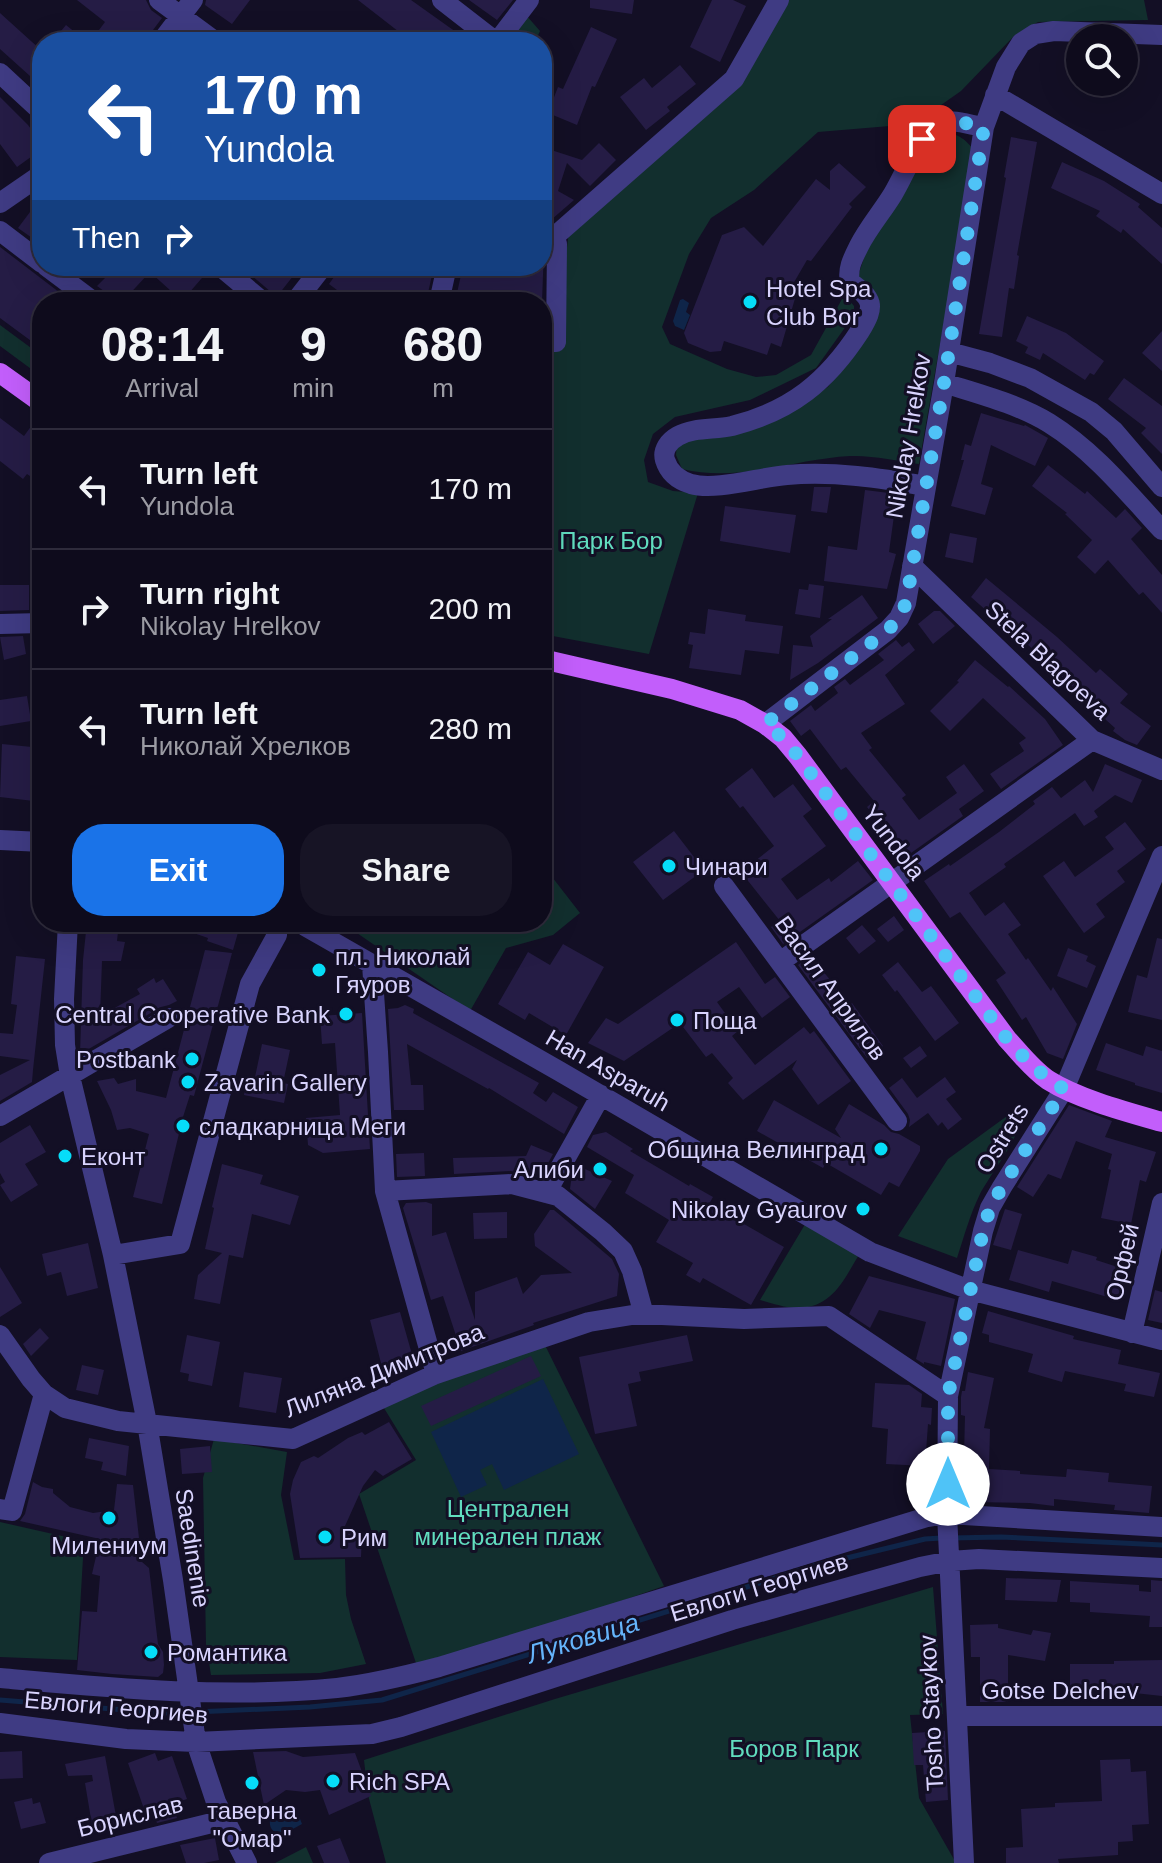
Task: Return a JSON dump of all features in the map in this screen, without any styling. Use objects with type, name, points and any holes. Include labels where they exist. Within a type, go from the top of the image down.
[{"type":"main road","points":[[0,373],[32,396]]},
{"type":"main road","name":"Yundola","points":[[552,661],[710,700],[740,710],[765,724],[783,738],[798,756],[1025,1060],[1064,1089],[1162,1122]]},
{"type":"street","points":[[159,0],[187,8],[207,32]]},
{"type":"street","points":[[442,0],[484,32]]},
{"type":"street","points":[[505,32],[529,0]]},
{"type":"street","points":[[552,232],[734,79],[779,0]]},
{"type":"street","points":[[169,32],[187,8]]},
{"type":"street","name":"Nikolay Hrelkov","points":[[765,724],[888,630],[899,618],[906,603],[984,127],[1006,67],[1021,43],[1035,34],[1054,31],[1162,35]]},
{"type":"street","points":[[0,73],[32,103]]},
{"type":"street","points":[[995,95],[1162,194]]},
{"type":"street","points":[[926,486],[827,473],[786,475],[708,486],[679,479],[670,471],[664,456],[667,445],[676,437],[690,431],[756,420],[793,401],[825,377],[840,361],[869,315],[870,304],[864,292],[850,282],[848,272],[852,261],[922,139],[931,128],[943,121],[984,127]]},
{"type":"street","points":[[0,203],[32,181]]},
{"type":"street","points":[[0,231],[32,255]]},
{"type":"street","points":[[552,239],[557,244],[556,342],[552,341]]},
{"type":"street","points":[[60,276],[81,292]]},
{"type":"street","points":[[232,276],[251,292]]},
{"type":"street","points":[[303,292],[315,276]]},
{"type":"street","points":[[949,352],[1030,378],[1091,412],[1114,431],[1162,487]]},
{"type":"street","points":[[944,383],[1018,408],[1049,423],[1110,471],[1162,530]]},
{"type":"street","name":"Stela Blagoeva","points":[[912,566],[1092,740],[1162,770]]},
{"type":"street","points":[[0,624],[32,623]]},
{"type":"street","points":[[780,962],[1092,740]]},
{"type":"street","points":[[0,840],[32,842]]},
{"type":"street","name":"Ostrets","points":[[950,1561],[947,1514],[948,1396],[983,1231],[990,1208],[1064,1089],[1162,856]]},
{"type":"street","name":"Васил Априлов","points":[[724,886],[897,1121]]},
{"type":"street","name":"Saedinenie","points":[[67,932],[65,1045],[147,1423],[196,1742],[224,1820],[247,1863]]},
{"type":"street","points":[[270,932],[277,935],[295,932]]},
{"type":"street","name":"Han Asparuh","points":[[319,932],[870,1252],[970,1290],[1162,1340]]},
{"type":"street","points":[[113,1255],[180,1244],[250,984],[277,935]]},
{"type":"street","points":[[372,964],[385,1191],[436,1374]]},
{"type":"street","points":[[0,1116],[168,1018]]},
{"type":"street","points":[[546,1193],[601,1095]]},
{"type":"street","points":[[385,1191],[512,1184],[558,1196],[623,1251],[644,1315]]},
{"type":"street","name":"Орфей","points":[[1132,1333],[1162,1203]]},
{"type":"street","name":"Лиляна Димитрова","points":[[44,1394],[65,1408],[104,1418],[293,1439],[436,1374],[589,1322],[644,1315],[744,1319],[829,1316],[948,1396]]},
{"type":"street","points":[[0,1335],[44,1394],[12,1511],[0,1509]]},
{"type":"street","name":"Евлоги Георгиев","points":[[0,1678],[188,1692],[336,1688],[439,1667],[927,1517],[947,1514],[1162,1527]]},
{"type":"street","name":"Евлоги Георгиев","points":[[0,1723],[126,1739],[196,1742],[357,1735],[387,1730],[732,1620],[920,1567],[979,1559],[1162,1568]]},
{"type":"street","name":"Tosho Staykov","points":[[950,1561],[964,1863]]},
{"type":"street","name":"Gotse Delchev","points":[[957,1716],[1162,1716]]},
{"type":"street","name":"Борислав","points":[[49,1863],[224,1820]]},
{"type":"green space","name":"Парк Бор","points":[[789,0],[1144,0],[1148,20],[1038,22],[1014,36],[961,91],[914,124],[818,132],[754,190],[711,218],[689,254],[662,327],[670,344],[727,369],[756,377],[776,375],[811,355],[842,299],[849,300],[854,306],[854,315],[816,368],[750,400],[675,417],[653,434],[644,460],[648,482],[673,491],[698,493],[649,654],[552,636],[552,384],[561,248],[567,247],[570,223],[741,85]]},
{"type":"green space","points":[[526,15],[540,31],[540,32],[513,32]]},
{"type":"green space","name":"Парк Бор","points":[[936,132],[958,136],[974,150],[919,464],[850,456],[745,472],[703,473],[682,469],[676,455],[677,441],[762,424],[828,387],[874,321],[858,276],[870,240]]},
{"type":"green space","points":[[0,325],[32,349],[32,370],[0,346]]},
{"type":"green space","points":[[552,877],[580,913],[553,935],[506,948],[470,1011],[355,932],[552,932]]},
{"type":"green space","points":[[1022,1105],[1014,1138],[980,1194],[957,1258],[898,1236],[948,1159]]},
{"type":"green space","points":[[807,1221],[860,1253],[836,1290],[820,1303],[797,1308],[760,1300]]},
{"type":"green space","name":"Централен минерален плаж","points":[[541,1337],[664,1586],[419,1672],[359,1494],[416,1460],[379,1400]]},
{"type":"green space","points":[[214,1439],[287,1452],[281,1495],[294,1560],[345,1559],[346,1595],[366,1664],[320,1673],[211,1675],[206,1644],[203,1478]]},
{"type":"green space","points":[[0,1522],[84,1541],[77,1660],[0,1657]]},
{"type":"green space","name":"Боров Парк","points":[[933,1587],[943,1714],[910,1715],[919,1798],[956,1863],[386,1863],[368,1795],[364,1760],[555,1699]]},
{"type":"green space","points":[[306,1847],[313,1863],[275,1863]]},
{"type":"water","points":[[683,299],[689,303],[686,312],[690,315],[684,330],[675,326],[673,321]]},
{"type":"water","points":[[543,1379],[579,1454],[504,1490],[492,1464],[480,1470],[487,1485],[461,1497],[431,1432]]},
{"type":"water","points":[[295,1806],[302,1824],[280,1836],[272,1829],[270,1819]]},
{"type":"building","points":[[77,0],[146,0],[151,10],[162,18],[152,32],[98,32],[105,22]]},
{"type":"building","points":[[206,0],[250,0],[232,24],[205,5]]},
{"type":"building","points":[[358,0],[411,0],[456,32],[399,32]]},
{"type":"building","points":[[469,0],[513,0],[497,20]]},
{"type":"building","points":[[590,0],[634,0],[632,14],[590,8]]},
{"type":"building","points":[[712,0],[733,0],[746,6],[720,62],[690,47]]},
{"type":"building","points":[[0,13],[32,42],[32,74],[30,76],[0,49]]},
{"type":"building","points":[[66,25],[75,32],[60,32]]},
{"type":"building","points":[[591,27],[617,39],[595,87],[592,86],[577,125],[552,115],[552,103],[558,87],[563,89]]},
{"type":"building","points":[[680,65],[696,84],[667,107],[670,111],[646,130],[620,97],[644,78],[652,88]]},
{"type":"building","points":[[0,97],[32,130],[32,156],[17,167],[0,144]]},
{"type":"building","points":[[1011,137],[1037,142],[1014,289],[1009,288],[1002,337],[979,334]]},
{"type":"building","points":[[599,143],[616,160],[590,186],[567,163],[558,191],[574,200],[552,219],[552,150],[582,160]]},
{"type":"building","points":[[1062,162],[1104,181],[1140,204],[1138,207],[1162,228],[1162,264],[1123,229],[1121,233],[1096,216],[1100,211],[1051,188]]},
{"type":"building","points":[[839,163],[866,187],[849,204],[852,207],[811,261],[807,260],[793,284],[798,288],[781,347],[771,343],[767,355],[724,341],[721,351],[710,352],[688,343],[684,333],[722,235],[744,227],[763,246],[816,179],[830,190],[830,171]]},
{"type":"building","points":[[32,209],[32,238],[18,228]]},
{"type":"building","points":[[0,247],[32,271],[32,276],[38,276],[59,292],[32,292],[32,342],[0,318]]},
{"type":"building","points":[[107,276],[146,276],[131,292],[105,292],[97,286]]},
{"type":"building","points":[[154,276],[204,276],[190,292],[172,292]]},
{"type":"building","points":[[252,276],[293,276],[281,292],[271,292]]},
{"type":"building","points":[[335,276],[432,276],[428,292],[340,292],[329,284]]},
{"type":"building","points":[[461,276],[543,276],[542,292],[457,292]]},
{"type":"building","points":[[1027,316],[1066,333],[1104,361],[1094,375],[1090,373],[1085,380],[1043,353],[1040,360],[1025,353],[1028,347],[1016,341]]},
{"type":"building","points":[[1162,331],[1162,371],[1142,353]]},
{"type":"building","points":[[1124,378],[1162,406],[1162,454],[1141,433],[1146,428],[1108,399]]},
{"type":"building","points":[[981,413],[1025,425],[1048,438],[1035,466],[991,445],[981,484],[993,488],[985,515],[951,506],[964,460],[961,460],[965,444],[971,446]]},
{"type":"building","points":[[0,418],[24,436],[32,425],[32,477],[27,474],[23,479],[0,461]]},
{"type":"building","points":[[1048,465],[1085,494],[1087,491],[1116,518],[1125,509],[1142,528],[1131,539],[1162,575],[1162,613],[1143,592],[1139,595],[1108,560],[1095,574],[1077,557],[1092,540],[1067,513],[1032,486]]},
{"type":"building","points":[[814,487],[831,487],[827,513],[811,511]]},
{"type":"building","points":[[865,490],[897,494],[889,552],[896,554],[887,589],[824,581],[828,546],[857,550]]},
{"type":"building","points":[[725,506],[796,515],[790,553],[720,541]]},
{"type":"building","points":[[950,533],[977,538],[973,563],[945,557]]},
{"type":"building","points":[[986,578],[1096,673],[1100,669],[1128,694],[1120,703],[1151,726],[1137,745],[1113,731],[1115,728],[1078,692],[971,597]]},
{"type":"building","points":[[809,584],[824,586],[820,618],[795,614],[799,589],[808,590]]},
{"type":"building","points":[[0,585],[29,585],[29,610],[0,611]]},
{"type":"building","points":[[862,595],[878,618],[790,680],[793,645],[813,647],[810,636]]},
{"type":"building","points":[[708,609],[746,615],[745,621],[783,626],[779,654],[745,650],[741,675],[689,668],[693,645],[688,644],[690,632],[705,634]]},
{"type":"building","points":[[934,611],[940,611],[955,626],[933,644],[918,624]]},
{"type":"building","points":[[23,636],[26,654],[4,660],[0,637]]},
{"type":"building","points":[[896,640],[902,647],[909,642],[915,650],[885,675],[905,704],[861,733],[872,748],[869,750],[906,795],[902,798],[919,820],[957,793],[946,777],[964,764],[984,791],[959,809],[963,816],[904,858],[867,807],[874,801],[846,767],[841,770],[810,729],[801,736],[790,721],[811,705],[815,711],[838,693],[834,687],[845,679],[850,685],[884,660],[878,654]]},
{"type":"building","points":[[975,660],[1045,719],[1063,745],[1001,789],[990,774],[1024,751],[1019,743],[1026,738],[983,698],[950,731],[930,711],[959,682]]},
{"type":"building","points":[[27,696],[31,721],[0,726],[0,700]]},
{"type":"building","points":[[2,744],[32,747],[32,801],[0,797]]},
{"type":"building","points":[[1105,764],[1142,780],[1132,803],[1115,795],[1094,811],[1098,817],[1084,826],[1075,813],[969,893],[985,916],[1004,902],[1021,925],[1008,934],[1051,991],[1053,987],[1077,1024],[1063,1059],[1047,1053],[1026,1017],[1022,1020],[996,980],[1006,973],[960,912],[950,918],[924,881],[999,832],[1052,787],[1061,798],[1085,780],[1093,792]]},
{"type":"building","points":[[752,768],[774,798],[793,784],[812,809],[803,816],[826,846],[781,879],[797,900],[829,878],[831,882],[858,861],[873,880],[783,944],[771,927],[780,921],[741,872],[774,846],[743,806],[740,808],[725,789]]},
{"type":"building","points":[[1125,822],[1146,849],[1117,871],[1125,882],[1096,904],[1105,917],[1084,933],[1043,876],[1064,861],[1075,877],[1114,849],[1105,837]]},
{"type":"building","name":"Чинари","points":[[674,831],[704,870],[663,900],[633,862]]},
{"type":"building","points":[[894,916],[904,930],[888,942],[877,929]]},
{"type":"building","points":[[862,925],[876,941],[859,954],[846,938]]},
{"type":"building","points":[[86,932],[118,932],[117,941],[125,942],[121,961],[102,961],[100,1016],[140,994],[137,989],[154,978],[156,983],[163,979],[177,1001],[161,1007],[80,1054]]},
{"type":"building","points":[[191,932],[238,932],[233,950],[207,941],[208,938]]},
{"type":"building","points":[[1157,938],[1162,939],[1162,1020],[1128,1012],[1137,975],[1147,978]]},
{"type":"building","name":"Поща","points":[[736,942],[765,984],[775,977],[790,997],[762,1018],[739,987],[717,1002],[738,1031],[732,1036],[755,1065],[804,1027],[810,1034],[814,1031],[851,1081],[818,1105],[792,1069],[797,1060],[743,1100],[728,1083],[733,1078],[712,1053],[706,1057],[680,1023],[624,1061],[588,1043],[606,1018],[618,1024]]},
{"type":"building","points":[[563,944],[604,967],[566,1035],[529,1013],[525,1020],[498,1004],[528,952],[550,965]]},
{"type":"building","points":[[1068,948],[1088,956],[1086,961],[1096,966],[1087,988],[1057,976]]},
{"type":"building","points":[[205,950],[232,953],[194,1096],[190,1095],[183,1117],[162,1204],[133,1197],[149,1134],[130,1128],[117,1130],[97,1081],[114,1078],[118,1084],[136,1079],[136,1091],[166,1098]]},
{"type":"building","points":[[16,956],[45,959],[32,1082],[0,1101],[0,1075],[30,1060],[0,1056],[0,1033],[13,1034],[17,1005],[11,1004]]},
{"type":"building","points":[[810,956],[849,1006],[852,1003],[883,1046],[867,1058],[798,965]]},
{"type":"building","points":[[898,962],[922,992],[931,986],[959,1023],[935,1041],[882,975]]},
{"type":"building","points":[[405,1005],[414,1009],[413,1013],[539,1083],[533,1093],[546,1102],[553,1092],[578,1107],[564,1134],[489,1088],[407,1044],[411,1085],[423,1085],[424,1110],[394,1110],[388,1009]]},
{"type":"building","points":[[362,1013],[370,1149],[323,1153],[308,1145],[306,1118],[340,1115],[335,1043],[322,1044],[320,1016]]},
{"type":"building","points":[[1106,1043],[1143,1056],[1146,1046],[1162,1051],[1162,1093],[1096,1070]]},
{"type":"building","points":[[262,1044],[290,1050],[283,1083],[288,1084],[284,1103],[244,1095],[248,1076],[255,1077]]},
{"type":"building","points":[[920,1046],[927,1056],[911,1068],[903,1058]]},
{"type":"building","points":[[945,1077],[956,1092],[946,1099],[962,1119],[948,1130],[942,1122],[938,1126],[928,1113],[909,1127],[908,1114],[889,1088],[902,1078],[917,1098]]},
{"type":"building","points":[[774,1100],[841,1138],[835,1129],[849,1104],[891,1132],[920,1146],[920,1151],[899,1187],[889,1182],[881,1195],[826,1163],[823,1168],[757,1131]]},
{"type":"building","points":[[1069,1105],[1112,1121],[1105,1137],[1156,1152],[1146,1182],[1140,1180],[1131,1224],[1101,1218],[1112,1154],[1076,1141],[1061,1179],[1048,1174],[1033,1197],[1017,1187]]},
{"type":"building","points":[[30,1125],[46,1152],[25,1164],[38,1185],[11,1202],[0,1185],[5,1182],[0,1173],[0,1143]]},
{"type":"building","points":[[606,1132],[633,1149],[630,1151],[713,1197],[709,1204],[784,1247],[751,1305],[703,1278],[700,1283],[686,1275],[693,1263],[656,1242],[669,1220],[625,1193],[634,1175],[587,1147],[593,1135]]},
{"type":"building","points":[[531,1145],[553,1154],[540,1178],[511,1171],[454,1174],[453,1158],[526,1156]]},
{"type":"building","points":[[424,1153],[425,1176],[397,1177],[396,1154]]},
{"type":"building","points":[[222,1164],[263,1175],[260,1184],[299,1196],[290,1225],[252,1214],[243,1258],[229,1255],[220,1304],[194,1299],[198,1275],[222,1253],[205,1249]]},
{"type":"building","points":[[576,1165],[612,1181],[595,1209],[570,1189]]},
{"type":"building","points":[[406,1203],[432,1204],[432,1236],[446,1232],[475,1320],[475,1292],[517,1277],[523,1294],[541,1275],[572,1273],[535,1246],[534,1234],[550,1210],[554,1210],[612,1259],[619,1274],[617,1296],[533,1323],[461,1351],[443,1296],[431,1300],[403,1208]]},
{"type":"building","points":[[1005,1209],[1022,1214],[1011,1250],[993,1245]]},
{"type":"building","points":[[507,1212],[507,1238],[474,1239],[473,1213]]},
{"type":"building","points":[[88,1243],[98,1288],[67,1296],[61,1272],[47,1276],[42,1254]]},
{"type":"building","points":[[1018,1250],[1068,1264],[1072,1250],[1127,1270],[1118,1300],[1052,1281],[1049,1292],[1009,1280]]},
{"type":"building","points":[[0,1267],[22,1303],[0,1317]]},
{"type":"building","points":[[869,1276],[955,1299],[941,1366],[924,1364],[916,1359],[926,1322],[879,1310],[870,1328],[849,1314]]},
{"type":"building","points":[[1155,1290],[1162,1292],[1162,1323],[1148,1320]]},
{"type":"building","points":[[988,1311],[1074,1336],[1073,1339],[1121,1350],[1118,1364],[1160,1373],[1154,1397],[1124,1391],[1126,1384],[1065,1371],[1062,1382],[1028,1372],[1033,1354],[989,1342],[989,1335],[982,1333]]},
{"type":"building","points":[[400,1312],[413,1358],[382,1367],[370,1320]]},
{"type":"building","points":[[40,1328],[49,1338],[31,1356],[23,1344]]},
{"type":"building","points":[[187,1335],[220,1342],[212,1386],[188,1381],[189,1374],[180,1372]]},
{"type":"building","points":[[687,1335],[693,1361],[639,1372],[641,1381],[628,1384],[637,1426],[595,1434],[579,1357]]},
{"type":"building","points":[[531,1356],[541,1376],[431,1426],[421,1406]]},
{"type":"building","points":[[82,1365],[104,1370],[98,1395],[76,1390]]},
{"type":"building","points":[[244,1372],[282,1378],[276,1413],[239,1407]]},
{"type":"building","points":[[968,1372],[994,1378],[984,1428],[990,1429],[989,1469],[1066,1477],[1067,1469],[1109,1473],[1108,1482],[1152,1486],[1149,1513],[1114,1510],[1115,1505],[1054,1499],[1054,1506],[971,1502],[971,1494],[963,1494],[965,1416],[961,1415],[961,1397]]},
{"type":"building","points":[[875,1383],[909,1385],[922,1394],[921,1407],[932,1408],[925,1466],[886,1464],[888,1429],[872,1427]]},
{"type":"building","points":[[389,1422],[412,1459],[383,1476],[375,1470],[363,1486],[345,1526],[362,1533],[361,1557],[300,1558],[290,1494],[301,1462],[314,1456],[318,1458],[348,1438],[362,1432],[365,1435]]},
{"type":"building","points":[[89,1438],[129,1446],[126,1476],[101,1470],[103,1462],[85,1458]]},
{"type":"building","points":[[210,1446],[212,1472],[182,1474],[180,1449]]},
{"type":"building","points":[[33,1482],[53,1489],[53,1493],[70,1507],[93,1513],[114,1510],[117,1484],[133,1485],[139,1538],[135,1556],[149,1568],[158,1644],[163,1652],[163,1673],[158,1677],[77,1670],[82,1611],[97,1612],[100,1576],[92,1574],[100,1539],[20,1521],[25,1514]]},
{"type":"building","points":[[1006,1578],[1061,1580],[1057,1602],[1005,1600]]},
{"type":"building","points":[[1151,1580],[1162,1581],[1162,1627],[1149,1627],[1150,1616],[1090,1612],[1090,1603],[1070,1602],[1070,1581],[1139,1585],[1139,1591],[1151,1592]]},
{"type":"building","points":[[998,1624],[998,1628],[1031,1635],[1033,1630],[1051,1633],[1045,1661],[1008,1655],[1008,1702],[980,1702],[980,1657],[971,1657],[970,1625]]},
{"type":"building","points":[[1162,1660],[1162,1696],[1116,1691],[1070,1691],[1070,1664]]},
{"type":"building","points":[[945,1731],[948,1800],[926,1802],[923,1765],[914,1765],[912,1733]]},
{"type":"building","points":[[22,1751],[23,1778],[0,1779],[0,1752]]},
{"type":"building","points":[[286,1751],[303,1757],[355,1753],[371,1796],[329,1815],[320,1790],[286,1790],[264,1805],[253,1752]]},
{"type":"building","points":[[155,1753],[158,1761],[172,1756],[187,1799],[172,1804],[177,1818],[157,1823],[151,1807],[144,1809],[128,1763]]},
{"type":"building","points":[[105,1756],[118,1827],[93,1831],[85,1783],[93,1781],[92,1775],[68,1776],[65,1764]]},
{"type":"building","points":[[1130,1759],[1131,1772],[1146,1771],[1149,1824],[1132,1825],[1133,1841],[1118,1842],[1118,1855],[1058,1859],[1059,1863],[1006,1863],[1006,1848],[1023,1847],[1021,1809],[1055,1807],[1055,1803],[1102,1801],[1100,1760]]},
{"type":"building","points":[[32,1798],[33,1804],[40,1802],[46,1823],[21,1829],[14,1802]]},
{"type":"building","points":[[215,1838],[219,1860],[186,1863],[180,1845]]},
{"type":"building","points":[[340,1838],[350,1863],[324,1863],[317,1846]]},
{"type":"waterway","name":"Луковица","points":[[951,1538],[1001,1537],[1162,1545]]},
{"type":"waterway","name":"Луковица","points":[[195,1712],[382,1700],[814,1566],[925,1539],[941,1538]]},
{"type":"waterway","name":"Луковица","points":[[0,1700],[163,1713],[185,1712]]},
{"type":"place","name":"Hotel Spa Club Bor","points":[[750,302]]},
{"type":"place","name":"Чинари","points":[[669,866]]},
{"type":"place","name":"пл. Николай Гяуров","points":[[319,970]]},
{"type":"place","name":"Central Cooperative Bank","points":[[346,1014]]},
{"type":"place","name":"Поща","points":[[677,1020]]},
{"type":"place","name":"Postbank","points":[[192,1059]]},
{"type":"place","name":"Zavarin Gallery","points":[[188,1082]]},
{"type":"place","name":"сладкарница Меги","points":[[183,1126]]},
{"type":"place","name":"Община Велинград","points":[[881,1149]]},
{"type":"place","name":"Еконт","points":[[65,1156]]},
{"type":"place","name":"Алиби","points":[[600,1169]]},
{"type":"place","name":"Nikolay Gyaurov","points":[[863,1209]]},
{"type":"place","name":"Милениум","points":[[109,1518]]},
{"type":"place","name":"Рим","points":[[325,1537]]},
{"type":"place","name":"Романтика","points":[[151,1652]]},
{"type":"place","name":"Rich SPA","points":[[333,1781]]},
{"type":"place","name":"таверна \"Омар\"","points":[[252,1783]]},
{"type":"route","points":[[922,139],[931,128],[943,121],[984,127],[906,603],[899,618],[888,630],[765,724],[783,738],[798,756],[1007,1039],[1025,1060],[1064,1089],[990,1208],[983,1231],[948,1396],[948,1484]]}]
